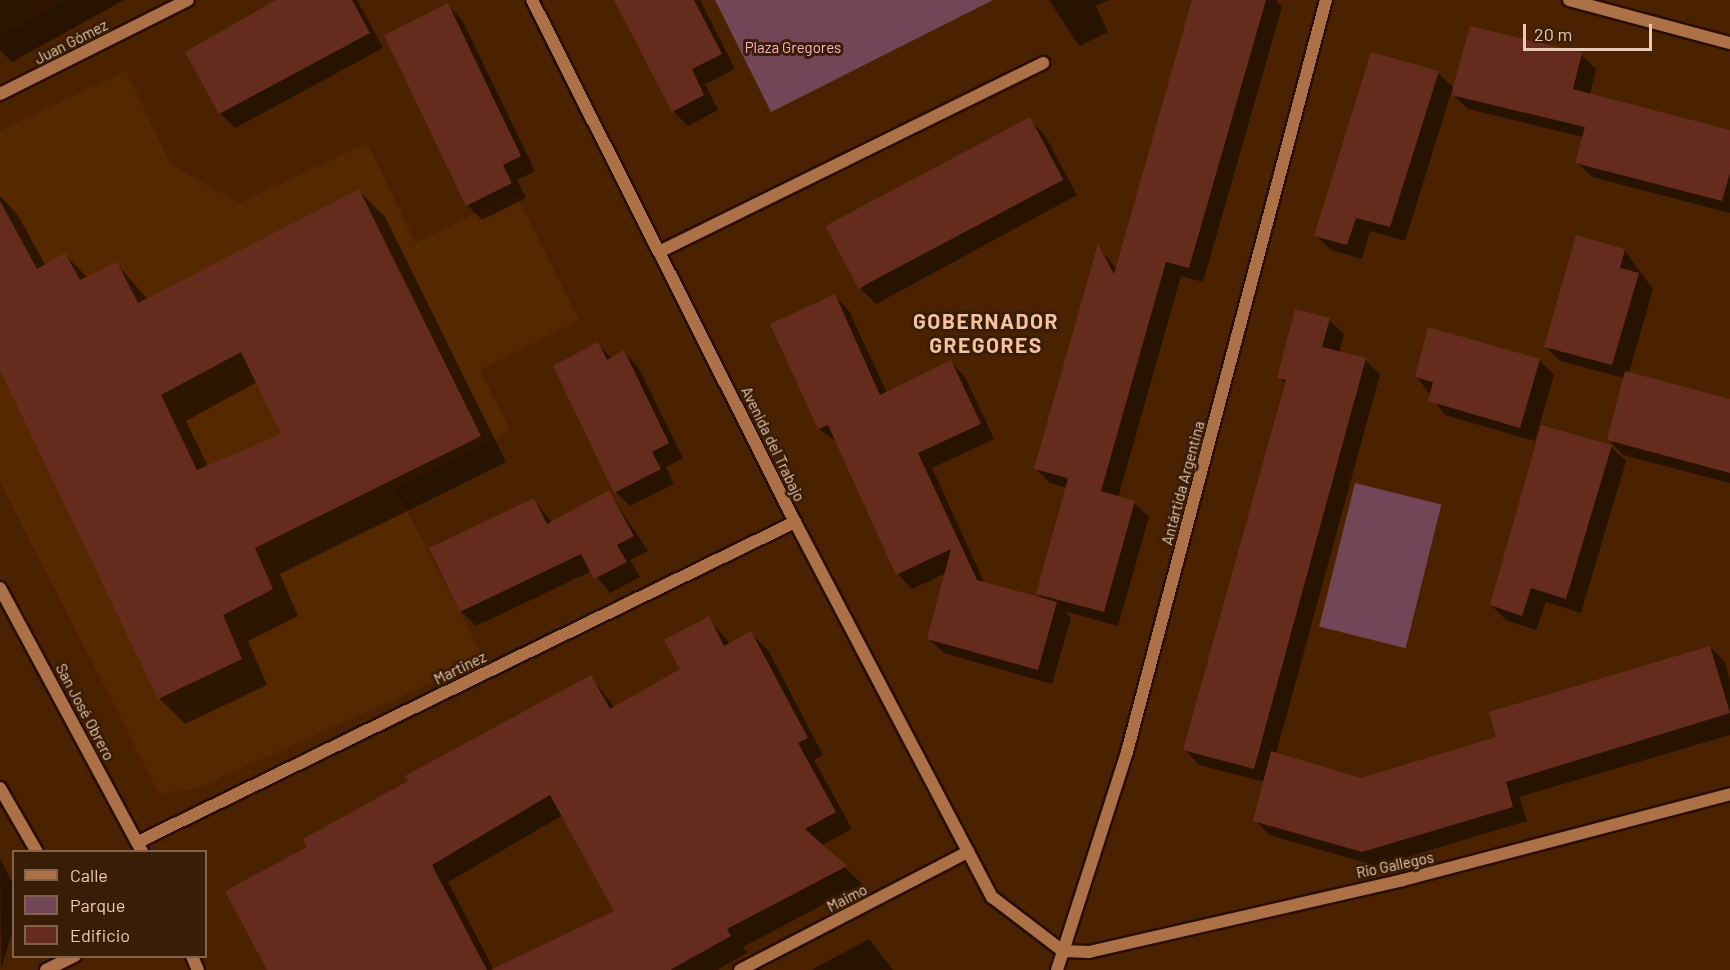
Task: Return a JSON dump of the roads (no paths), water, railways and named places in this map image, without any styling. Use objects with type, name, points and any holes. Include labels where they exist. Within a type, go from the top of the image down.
[{"type":"street","name":"Juan Gómez","points":[[0,94],[188,0]]},
{"type":"street","name":"Avenida del Trabajo","points":[[532,0],[661,251],[795,522],[992,897],[1063,951]]},
{"type":"street","name":"Antártida Argentina","points":[[1057,970],[1127,752],[1326,0]]},
{"type":"street","points":[[1569,0],[1730,44]]},
{"type":"street","points":[[661,251],[1043,63]]},
{"type":"street","name":"Martinez","points":[[140,847],[795,522]]},
{"type":"street","name":"San José Obrero","points":[[0,588],[140,847]]},
{"type":"street","points":[[0,788],[36,850]]},
{"type":"street","name":"Río Gallegos","points":[[1063,951],[1089,952],[1403,880],[1730,794]]},
{"type":"street","name":"Maimo","points":[[740,970],[968,852]]},
{"type":"street","points":[[46,970],[73,958]]},
{"type":"district","name":"GOBERNADOR GREGORES","points":[[986,333]]},
{"type":"park label","name":"Plaza Gregores","points":[[793,48]]}]
